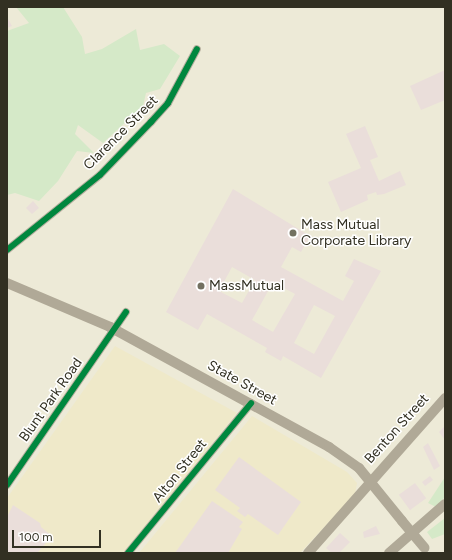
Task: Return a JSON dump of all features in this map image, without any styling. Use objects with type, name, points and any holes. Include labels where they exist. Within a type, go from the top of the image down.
[{"type":"main road","name":"State Street","points":[[7,283],[115,329],[335,450],[370,480],[427,550]]},
{"type":"main road","name":"Benton Street","points":[[308,553],[370,480],[445,398]]},
{"type":"main road","points":[[389,553],[445,504]]},
{"type":"street","name":"Clarence Street","points":[[7,250],[100,175],[152,122],[168,103],[197,49]]},
{"type":"street","name":"Blunt Park Road","points":[[7,485],[126,312]]},
{"type":"street","name":"Alton Street","points":[[128,553],[251,404]]},
{"type":"shaded area","points":[[115,346],[237,413],[123,553],[7,553],[7,498]]},
{"type":"shaded area","points":[[252,416],[347,472],[357,483],[355,494],[300,553],[139,553]]},
{"type":"green space","points":[[16,7],[63,7],[82,37],[85,54],[102,49],[136,29],[140,50],[164,44],[180,56],[160,89],[146,93],[143,106],[103,143],[78,125],[75,134],[94,153],[77,151],[58,181],[39,201],[15,193],[7,195],[7,31],[29,23]]},
{"type":"green space","points":[[445,477],[445,497],[436,507],[428,503]]},
{"type":"green space","points":[[445,518],[445,534],[432,539],[427,532]]},
{"type":"building","points":[[7,17],[12,26],[7,28]]},
{"type":"building","points":[[445,70],[445,100],[421,110],[410,86]]},
{"type":"building","points":[[365,126],[378,157],[370,160],[379,181],[400,171],[406,185],[384,194],[377,195],[376,192],[367,195],[368,200],[341,212],[328,182],[361,168],[346,134]]},
{"type":"building","name":"MassMutual","points":[[233,189],[310,236],[301,252],[292,247],[281,267],[343,301],[354,281],[345,276],[354,259],[381,271],[321,378],[283,356],[281,361],[265,352],[267,348],[207,314],[198,330],[166,312]],"holes":[[[232,267],[255,280],[242,303],[219,291]],[[273,282],[295,294],[273,332],[252,320]],[[314,305],[335,316],[314,354],[294,343]]]},
{"type":"building","points":[[33,201],[39,208],[32,214],[26,208]]},
{"type":"building","points":[[444,427],[445,428],[445,440],[439,432]]},
{"type":"building","points":[[428,443],[440,466],[434,470],[423,447]]},
{"type":"building","points":[[239,457],[301,502],[278,535],[248,514],[245,517],[237,511],[240,508],[215,490]]},
{"type":"building","points":[[430,476],[433,480],[425,486],[422,482]]},
{"type":"building","points":[[415,483],[426,498],[410,510],[399,495]]},
{"type":"building","points":[[212,501],[243,522],[239,527],[242,529],[228,553],[175,553]]},
{"type":"building","points":[[13,505],[40,523],[41,527],[52,536],[37,553],[7,553],[7,517]]},
{"type":"building","points":[[376,526],[380,534],[364,538],[363,532]]},
{"type":"building","points":[[340,533],[350,542],[339,553],[332,553],[326,548]]},
{"type":"cycle path","points":[[7,250],[100,175],[151,122],[168,103],[197,49]]},
{"type":"cycle path","points":[[7,485],[126,312]]},
{"type":"cycle path","points":[[128,553],[251,403]]},
{"type":"place","name":"Mass Mutual Corporate Library","points":[[293,233]]},
{"type":"place","name":"MassMutual","points":[[201,286]]}]
